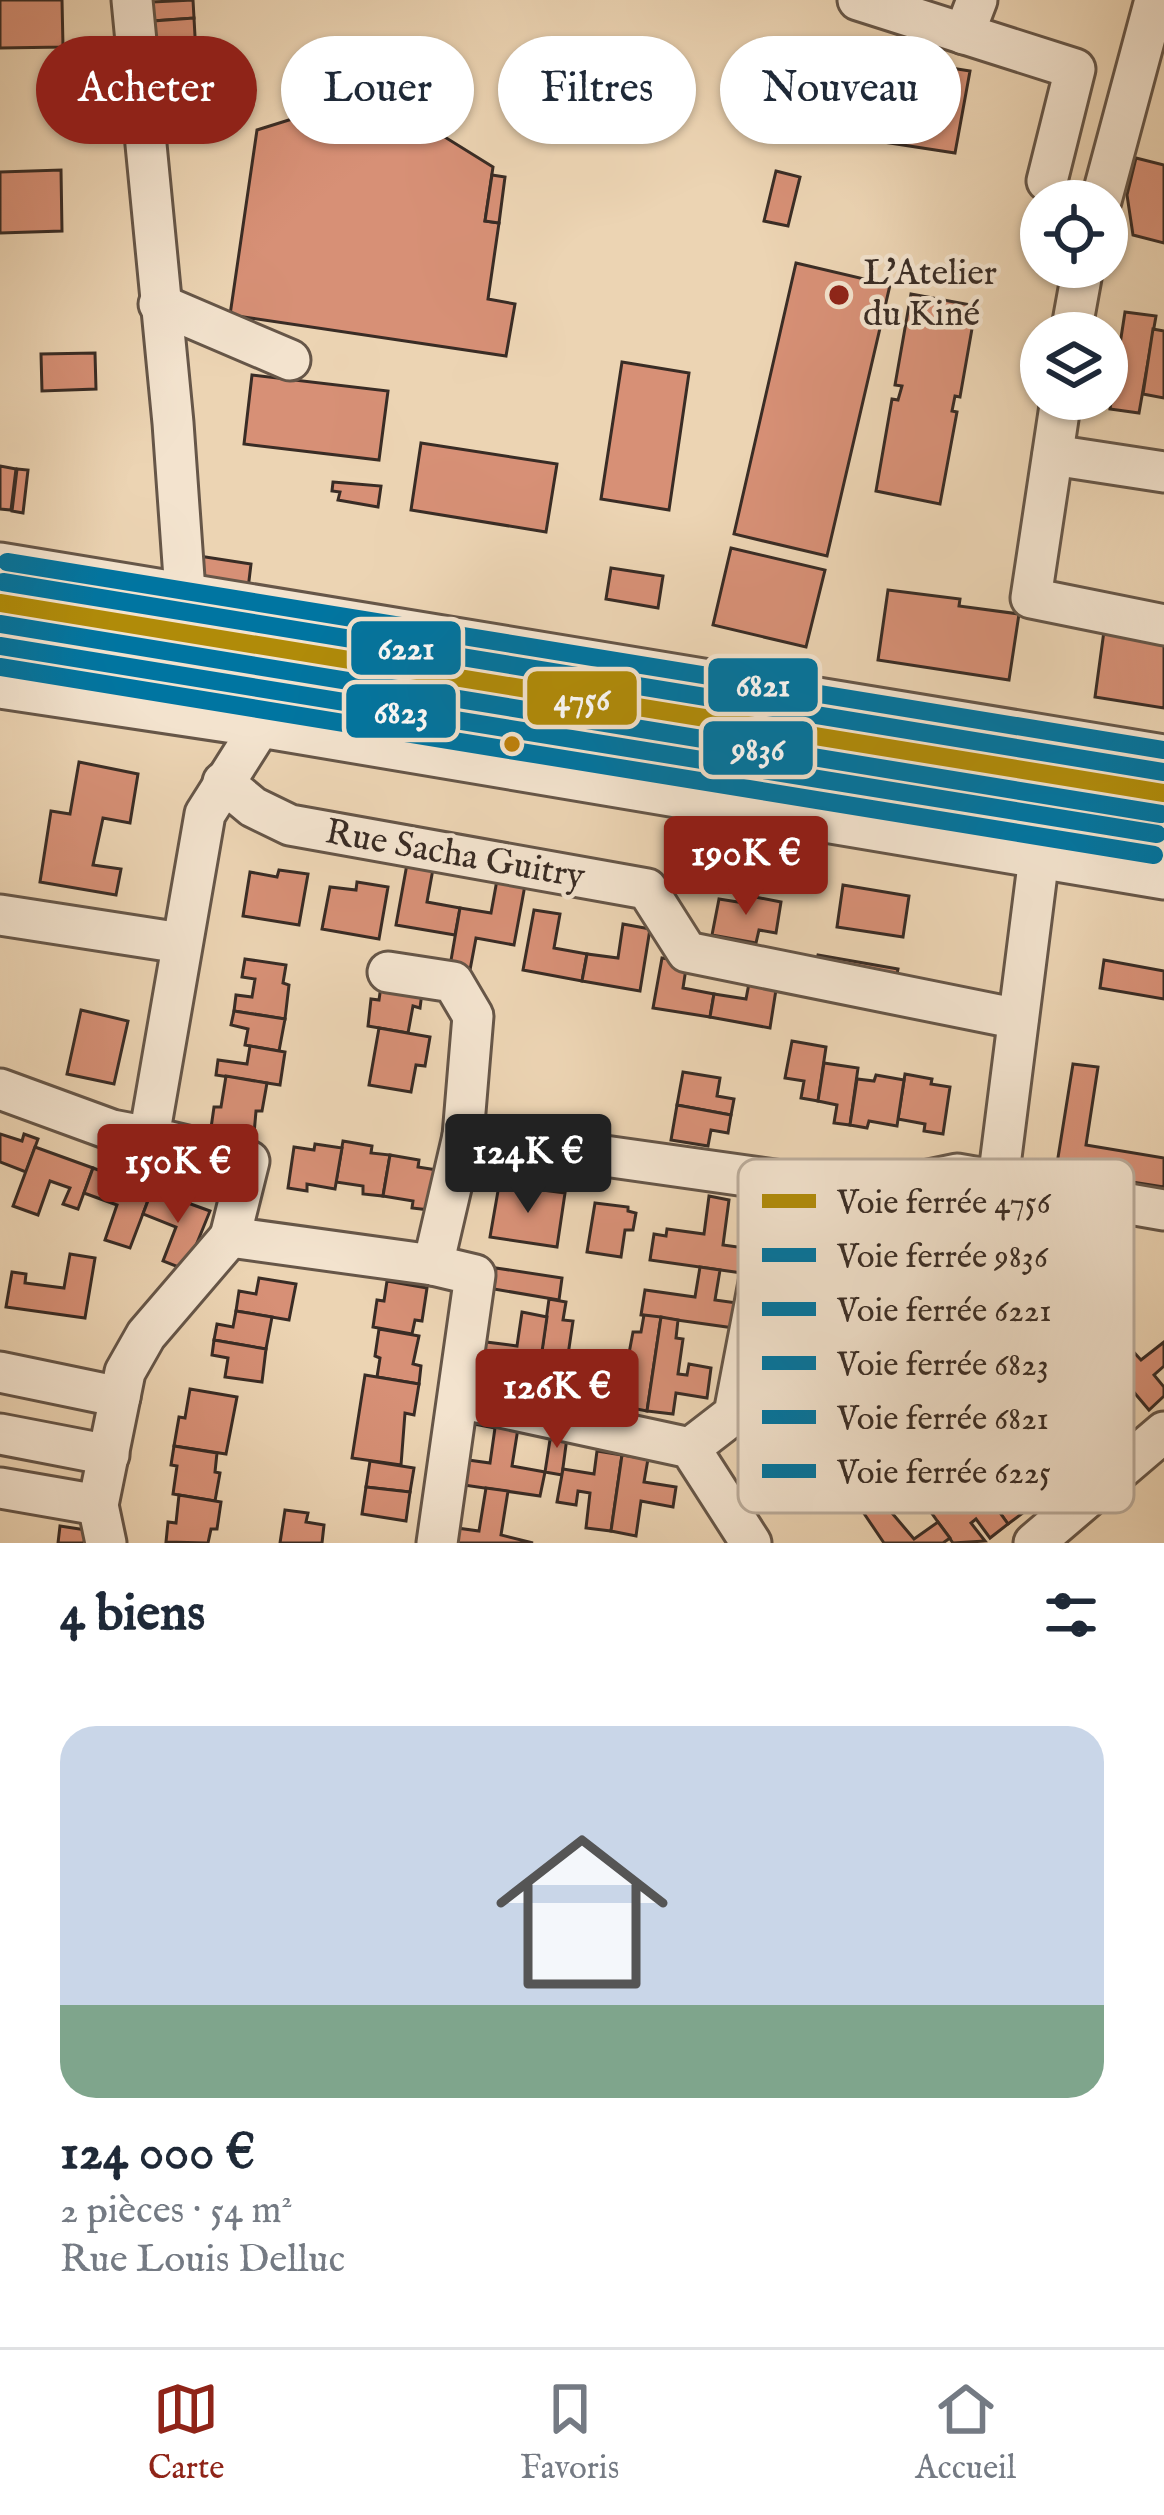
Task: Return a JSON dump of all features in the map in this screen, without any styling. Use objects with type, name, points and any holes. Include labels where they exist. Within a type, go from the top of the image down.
[{"type":"street","points":[[132,0],[185,592]]},
{"type":"street","points":[[1107,180],[1155,0]]},
{"type":"street","points":[[846,7],[970,17],[1075,69],[1047,180]]},
{"type":"street","points":[[159,304],[290,360]]},
{"type":"street","points":[[1058,420],[1031,598],[1164,625]]},
{"type":"street","points":[[1052,455],[1164,472]]},
{"type":"street","points":[[0,563],[1164,755]]},
{"type":"street","points":[[0,688],[260,727],[1164,879]]},
{"type":"street","points":[[149,1137],[205,814],[260,727]]},
{"type":"street","name":"Rue Sacha Guitry","points":[[223,782],[253,807],[290,825],[647,889],[687,952],[1018,1019]]},
{"type":"street","points":[[1001,1159],[1039,857]]},
{"type":"street","points":[[0,915],[181,943]]},
{"type":"street","points":[[388,972],[453,982],[473,1016],[463,1136],[433,1265]]},
{"type":"street","points":[[0,1089],[112,1130],[249,1161],[230,1237],[146,1335],[125,1372],[102,1524],[0,1488]]},
{"type":"street","points":[[463,1136],[738,1177]]},
{"type":"street","points":[[1134,1205],[1164,1210]]},
{"type":"street","points":[[230,1237],[475,1275],[437,1543]]},
{"type":"street","points":[[0,1372],[120,1396]]},
{"type":"street","points":[[690,1448],[734,1414],[738,1393]]},
{"type":"street","points":[[459,1398],[690,1448],[751,1543]]},
{"type":"street","points":[[0,1434],[109,1455]]},
{"type":"street","points":[[1034,1543],[1073,1513]]},
{"type":"building","points":[[0,0],[62,0],[63,36],[36,36],[36,47],[0,48]]},
{"type":"building","points":[[193,0],[194,18],[153,21],[152,2]]},
{"type":"building","points":[[194,18],[195,36],[154,36],[153,21]]},
{"type":"building","points":[[961,70],[970,71],[961,120]]},
{"type":"building","points":[[281,122],[281,144],[456,144],[493,167],[485,221],[499,223],[488,299],[515,304],[506,356],[230,315],[257,130]]},
{"type":"building","points":[[896,144],[957,144],[955,153]]},
{"type":"building","points":[[1136,158],[1164,165],[1164,243],[1133,235],[1128,191]]},
{"type":"building","points":[[61,170],[62,231],[0,233],[0,172]]},
{"type":"building","points":[[776,171],[800,177],[788,226],[764,221]]},
{"type":"building","points":[[492,175],[505,177],[499,223],[485,221]]},
{"type":"building","points":[[796,263],[890,285],[827,556],[734,534]]},
{"type":"building","points":[[911,294],[976,306],[960,397],[955,396],[952,411],[957,412],[940,504],[876,491],[892,399],[898,400],[902,386],[895,385]]},
{"type":"building","points":[[1128,312],[1156,316],[1139,413],[1128,411]]},
{"type":"building","points":[[1153,329],[1164,331],[1164,398],[1143,394]]},
{"type":"building","points":[[95,353],[96,389],[42,391],[41,354]]},
{"type":"building","points":[[622,362],[689,373],[669,510],[601,499]]},
{"type":"building","points":[[252,375],[388,391],[379,460],[244,444]]},
{"type":"building","points":[[421,443],[557,464],[546,532],[411,510]]},
{"type":"building","points":[[0,466],[16,469],[11,510],[0,509]]},
{"type":"building","points":[[17,469],[28,470],[23,513],[12,511]]},
{"type":"building","points":[[333,482],[381,486],[378,507],[338,500],[340,492],[332,491]]},
{"type":"building","points":[[731,548],[825,570],[806,647],[713,625]]},
{"type":"building","points":[[199,556],[251,564],[248,589],[202,581]]},
{"type":"building","points":[[611,568],[663,576],[658,608],[606,599]]},
{"type":"building","points":[[888,590],[960,599],[959,606],[1019,614],[1009,680],[878,660]]},
{"type":"building","points":[[1104,631],[1164,641],[1164,708],[1095,697]]},
{"type":"building","points":[[79,762],[138,774],[130,823],[103,818],[93,865],[121,869],[116,895],[40,882],[51,811],[70,814]]},
{"type":"building","points":[[407,864],[433,869],[427,902],[460,908],[455,935],[396,925]]},
{"type":"building","points":[[279,870],[308,874],[299,925],[243,916],[250,872],[277,877]]},
{"type":"building","points":[[497,880],[525,885],[514,945],[476,938],[470,970],[450,966],[460,908],[491,913]]},
{"type":"building","points":[[357,882],[388,887],[379,939],[322,929],[330,887],[356,890]]},
{"type":"building","points":[[843,885],[909,896],[903,937],[837,927]]},
{"type":"building","points":[[745,895],[781,902],[776,933],[759,930],[756,943],[712,935],[719,899],[744,903]]},
{"type":"building","points":[[534,910],[560,914],[554,948],[587,954],[582,981],[523,970]]},
{"type":"building","points":[[623,924],[650,929],[640,991],[582,981],[587,954],[618,958]]},
{"type":"building","points":[[818,955],[898,969],[895,984],[814,971]]},
{"type":"building","points":[[662,958],[687,962],[683,988],[714,994],[710,1017],[653,1008]]},
{"type":"building","points":[[245,959],[286,965],[285,1019],[234,1011],[236,995],[252,997],[255,979],[242,977]]},
{"type":"building","points":[[1104,960],[1164,971],[1164,999],[1100,988]]},
{"type":"building","points":[[751,973],[778,977],[770,1028],[710,1017],[714,994],[746,999]]},
{"type":"building","points":[[382,979],[423,985],[420,1008],[413,1006],[408,1033],[368,1026],[371,999],[379,1000]]},
{"type":"building","points":[[81,1010],[128,1021],[114,1084],[67,1074]]},
{"type":"building","points":[[234,1011],[285,1019],[279,1051],[245,1045],[248,1029],[231,1025]]},
{"type":"building","points":[[379,1028],[430,1037],[425,1066],[416,1065],[411,1092],[369,1085]]},
{"type":"building","points":[[792,1041],[826,1047],[818,1101],[801,1098],[804,1081],[785,1078]]},
{"type":"building","points":[[250,1046],[285,1052],[280,1085],[216,1075],[218,1060],[247,1064]]},
{"type":"building","points":[[824,1063],[858,1068],[850,1125],[834,1123],[837,1105],[818,1101]]},
{"type":"building","points":[[1073,1064],[1098,1067],[1086,1145],[1164,1158],[1164,1187],[1134,1182],[1134,1159],[1058,1159]]},
{"type":"building","points":[[683,1072],[720,1078],[717,1096],[734,1099],[731,1115],[677,1105]]},
{"type":"building","points":[[905,1074],[950,1087],[943,1134],[924,1131],[925,1124],[898,1119]]},
{"type":"building","points":[[876,1075],[904,1080],[897,1126],[869,1121],[867,1128],[850,1125],[857,1079],[874,1081]]},
{"type":"building","points":[[226,1076],[267,1083],[262,1111],[256,1111],[254,1134],[211,1128],[214,1107],[221,1107]]},
{"type":"building","points":[[677,1105],[731,1115],[728,1133],[711,1130],[708,1146],[671,1140]]},
{"type":"building","points":[[0,1134],[22,1141],[24,1134],[38,1139],[26,1172],[0,1162]]},
{"type":"building","points":[[343,1141],[390,1155],[383,1196],[363,1194],[363,1186],[336,1182]]},
{"type":"building","points":[[315,1144],[342,1148],[335,1189],[307,1184],[307,1191],[288,1188],[294,1147],[314,1150]]},
{"type":"building","points":[[35,1147],[93,1168],[78,1209],[63,1204],[70,1188],[50,1181],[38,1215],[13,1206]]},
{"type":"building","points":[[390,1155],[419,1160],[418,1167],[437,1170],[430,1210],[412,1208],[413,1201],[383,1196]]},
{"type":"building","points":[[93,1168],[152,1190],[130,1248],[105,1240],[117,1205],[84,1193]]},
{"type":"building","points":[[504,1185],[565,1193],[557,1247],[490,1237],[498,1191]]},
{"type":"building","points":[[152,1190],[210,1211],[186,1270],[163,1261],[176,1227],[143,1214]]},
{"type":"building","points":[[709,1196],[729,1200],[723,1245],[738,1247],[738,1272],[650,1260],[654,1234],[666,1236],[667,1229],[704,1234]]},
{"type":"building","points":[[595,1203],[628,1207],[636,1213],[633,1230],[625,1230],[621,1257],[587,1252]]},
{"type":"building","points":[[70,1254],[95,1258],[85,1318],[6,1307],[12,1272],[26,1274],[25,1283],[64,1288]]},
{"type":"building","points":[[700,1267],[720,1270],[715,1300],[737,1303],[734,1328],[641,1315],[645,1290],[695,1297]]},
{"type":"building","points":[[496,1268],[562,1278],[559,1300],[494,1289]]},
{"type":"building","points":[[259,1278],[296,1284],[289,1320],[236,1311],[239,1291],[256,1294]]},
{"type":"building","points":[[387,1281],[427,1288],[422,1321],[415,1320],[412,1334],[373,1327],[377,1300],[384,1301]]},
{"type":"building","points":[[549,1299],[566,1302],[563,1320],[573,1321],[568,1355],[598,1359],[595,1380],[565,1376],[561,1397],[536,1393]]},
{"type":"building","points":[[236,1311],[272,1317],[266,1349],[214,1340],[217,1324],[233,1327]]},
{"type":"building","points":[[522,1312],[547,1317],[536,1393],[511,1389],[514,1367],[483,1362],[486,1342],[517,1346]]},
{"type":"building","points":[[644,1315],[661,1317],[647,1411],[621,1406],[624,1385],[595,1380],[598,1359],[627,1364],[633,1332],[641,1332]]},
{"type":"building","points":[[661,1317],[678,1320],[676,1338],[683,1339],[678,1374],[687,1375],[689,1364],[711,1368],[707,1398],[676,1393],[673,1414],[647,1411]]},
{"type":"building","points":[[379,1329],[419,1336],[413,1364],[421,1366],[419,1384],[377,1377]]},
{"type":"building","points":[[214,1340],[266,1349],[262,1382],[225,1377],[228,1358],[212,1355]]},
{"type":"building","points":[[1164,1342],[1164,1366],[1154,1375],[1164,1387],[1164,1396],[1149,1410],[1134,1392],[1134,1352],[1141,1360]]},
{"type":"building","points":[[365,1375],[419,1384],[414,1415],[405,1413],[401,1465],[352,1458]]},
{"type":"building","points":[[190,1389],[237,1397],[226,1454],[174,1446]]},
{"type":"building","points":[[475,1414],[519,1422],[512,1466],[545,1472],[540,1496],[464,1485],[468,1460],[490,1463],[495,1428],[474,1424]]},
{"type":"building","points":[[552,1427],[568,1430],[562,1475],[545,1472]]},
{"type":"building","points":[[174,1446],[217,1453],[215,1472],[220,1473],[215,1501],[173,1494]]},
{"type":"building","points":[[597,1451],[622,1455],[611,1531],[586,1528],[590,1493],[578,1491],[576,1505],[557,1502],[563,1469],[594,1474]]},
{"type":"building","points":[[622,1455],[648,1459],[644,1482],[676,1487],[673,1507],[641,1501],[636,1536],[611,1531]]},
{"type":"building","points":[[370,1461],[414,1468],[410,1492],[366,1487]]},
{"type":"building","points":[[366,1487],[410,1492],[406,1521],[362,1514]]},
{"type":"building","points":[[486,1488],[508,1491],[501,1535],[533,1543],[454,1543],[457,1528],[479,1531]]},
{"type":"building","points":[[179,1495],[221,1502],[217,1529],[211,1529],[208,1543],[166,1542],[168,1522],[176,1523]]},
{"type":"building","points":[[285,1510],[308,1513],[306,1522],[324,1525],[322,1543],[280,1543]]},
{"type":"building","points":[[864,1513],[892,1513],[914,1539],[938,1522],[950,1538],[943,1543],[884,1543]]},
{"type":"building","points":[[932,1513],[1000,1513],[1008,1524],[990,1538],[976,1519],[971,1523],[985,1541],[953,1543]]},
{"type":"building","points":[[1000,1513],[1023,1513],[1008,1524]]},
{"type":"building","points":[[60,1526],[86,1530],[84,1543],[58,1543]]},
{"type":"rail line","name":"6821","points":[[7,562],[1164,750]]},
{"type":"rail line","name":"6221","points":[[3,582],[1164,772]]},
{"type":"rail line","name":"4756","points":[[0,603],[1164,793]]},
{"type":"rail line","name":"9836","points":[[0,624],[1161,814]]},
{"type":"rail line","name":"6823","points":[[0,646],[1157,834]]},
{"type":"rail line","name":"6225","points":[[0,667],[1154,855]]},
{"type":"place","name":"L'Atelier du Kiné","points":[[839,295]]}]
